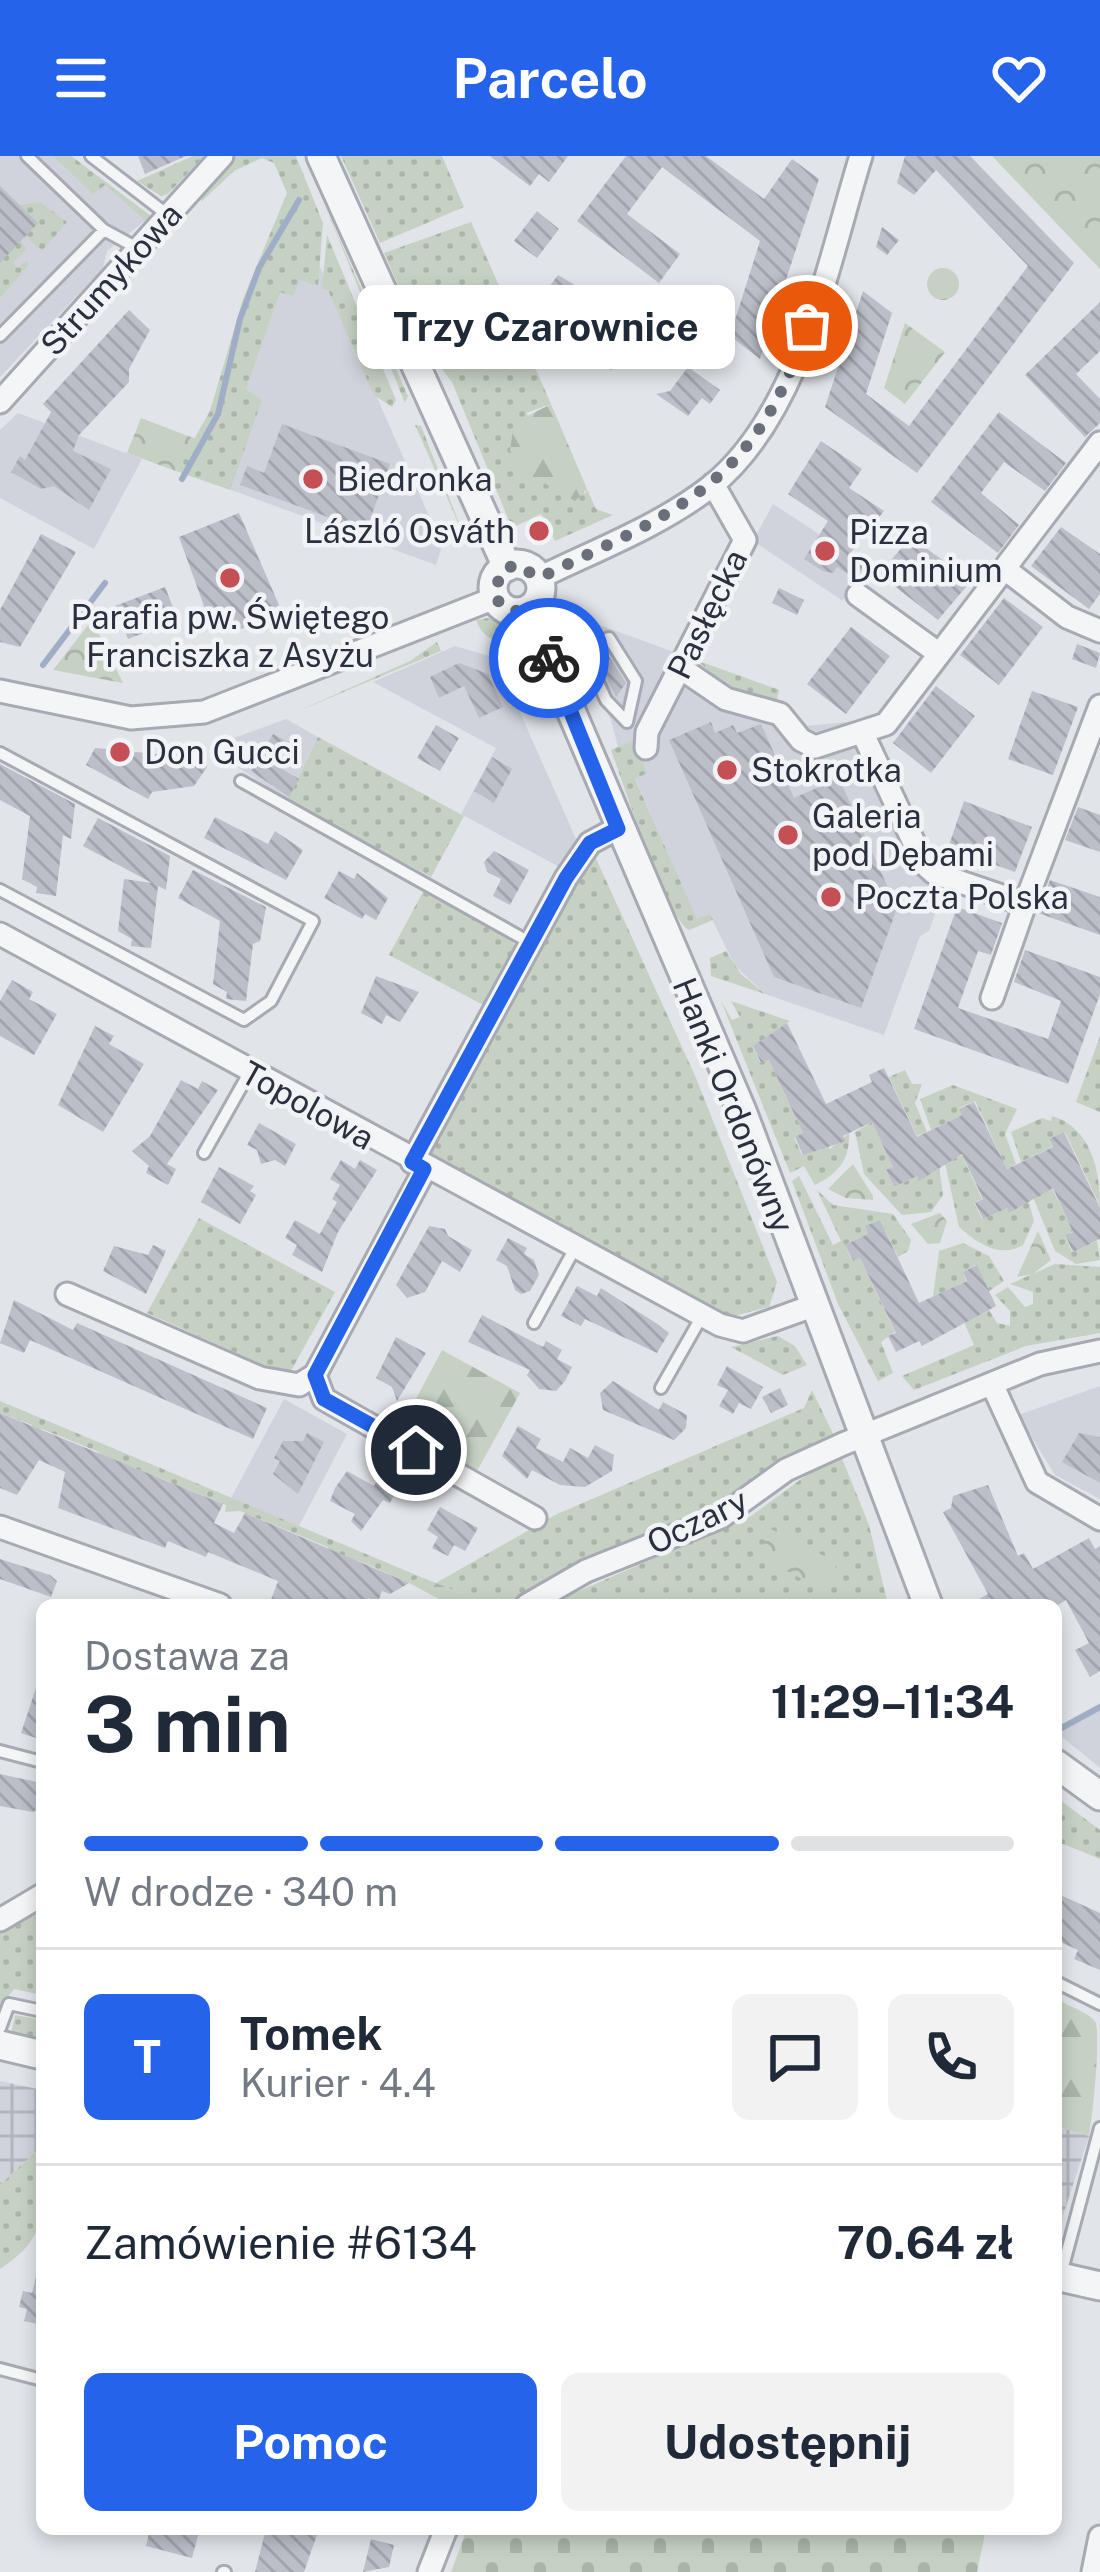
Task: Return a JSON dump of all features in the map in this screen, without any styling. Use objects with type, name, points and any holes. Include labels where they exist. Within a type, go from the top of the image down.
[{"type":"street","name":"Strumykowa","points":[[0,401],[222,156]]},
{"type":"street","points":[[321,156],[507,567]]},
{"type":"street","points":[[539,578],[667,515],[713,484],[754,440],[787,384],[861,156]]},
{"type":"street","points":[[682,669],[726,699],[779,714],[810,745],[886,724],[1100,443]]},
{"type":"street","name":"Pasłęcka","points":[[646,748],[646,732],[746,540],[713,484]]},
{"type":"street","points":[[525,566],[539,578],[540,596],[529,610],[509,611],[495,598],[495,580],[507,567],[525,566]]},
{"type":"street","points":[[1005,569],[1067,617],[1100,631]]},
{"type":"street","points":[[858,595],[938,653]]},
{"type":"street","points":[[0,691],[131,718],[204,712],[495,598]]},
{"type":"street","name":"Hanki Ordonówny","points":[[529,610],[618,829],[742,1111],[926,1599]]},
{"type":"street","points":[[992,998],[1100,706]]},
{"type":"street","points":[[863,734],[929,869],[1025,904]]},
{"type":"street","points":[[307,1380],[531,943],[590,843],[618,829]]},
{"type":"street","name":"Topolowa","points":[[0,934],[418,1166],[702,1316],[743,1331],[815,1305]]},
{"type":"street","points":[[67,1294],[260,1378],[307,1380],[324,1399],[535,1518]]},
{"type":"street","name":"Oczary","points":[[537,1599],[586,1571],[721,1516],[786,1471],[864,1436],[1040,1364],[1100,1351]]},
{"type":"street","points":[[992,1384],[1023,1436],[1024,1461],[1037,1482],[1100,1519]]},
{"type":"street","points":[[0,1527],[203,1599]]},
{"type":"street","points":[[1062,1768],[1100,1796]]},
{"type":"street","points":[[0,1920],[36,1899]]},
{"type":"street","points":[[0,2045],[36,2054]]},
{"type":"street","points":[[1062,2278],[1100,2286]]},
{"type":"street","points":[[429,2572],[444,2535]]},
{"type":"street","points":[[1093,2572],[1100,2537]]},
{"type":"lane","points":[[27,156],[104,230],[139,249]]},
{"type":"lane","points":[[91,156],[169,216]]},
{"type":"lane","points":[[0,336],[104,230]]},
{"type":"lane","points":[[601,639],[619,646],[636,681],[627,722],[606,700],[585,654],[586,647],[601,639]]},
{"type":"lane","points":[[0,753],[313,921],[271,1001],[244,1020],[0,890]]},
{"type":"lane","points":[[241,782],[531,943]]},
{"type":"lane","points":[[204,1153],[249,1073]]},
{"type":"lane","points":[[534,1323],[575,1248]]},
{"type":"lane","points":[[661,1388],[702,1316]]},
{"type":"lane","points":[[0,1751],[36,1760]]},
{"type":"lane","points":[[1062,1985],[1100,2004]]},
{"type":"lane","points":[[0,2028],[10,2004],[36,2010]]},
{"type":"lane","points":[[1062,2263],[1100,2128]]},
{"type":"lane","points":[[0,2369],[36,2378]]},
{"type":"shaded area","points":[[0,156],[71,156],[151,216],[107,251],[103,268],[0,377]]},
{"type":"shaded area","points":[[296,212],[442,546],[436,565],[215,484]]},
{"type":"shaded area","points":[[18,413],[142,459],[94,549],[0,498],[0,430]]},
{"type":"shaded area","points":[[773,504],[868,566],[843,601],[753,541]]},
{"type":"shaded area","points":[[569,614],[699,661],[720,684],[777,700],[805,726],[868,720],[943,891],[929,931],[920,936],[884,1035],[765,994],[735,966],[710,915],[697,920],[635,778],[632,741],[618,747],[611,720],[565,628]]},
{"type":"shaded area","points":[[455,646],[496,658],[576,839],[563,869],[461,814],[496,748],[373,682]]},
{"type":"shaded area","points":[[286,719],[318,737],[287,799],[234,765],[223,742]]},
{"type":"shaded area","points":[[1100,1386],[1100,1499],[1055,1475],[1018,1415]]},
{"type":"shaded area","points":[[284,1399],[347,1434],[299,1526],[231,1498]]},
{"type":"shaded area","points":[[1100,1710],[1100,1768],[1062,1737],[1062,1729]]},
{"type":"shaded area","points":[[0,2081],[36,2089],[36,2152],[0,2185]]},
{"type":"shaded area","points":[[1062,2128],[1089,2136],[1062,2219]]},
{"type":"green space","points":[[53,156],[71,156],[151,216],[146,221],[105,185],[93,194]]},
{"type":"green space","points":[[193,156],[204,156],[168,194],[161,196],[137,181]]},
{"type":"green space","points":[[236,156],[296,156],[323,223],[318,286],[300,280],[293,296],[280,292],[246,389],[262,400],[230,490],[176,471],[210,411],[243,299],[287,193],[274,163],[262,158],[234,171],[201,202],[202,194]]},
{"type":"green space","points":[[341,156],[442,156],[464,207],[380,243]]},
{"type":"green space","points":[[992,156],[1100,156],[1100,269]]},
{"type":"green space","points":[[40,202],[67,222],[42,251],[25,236],[19,205]]},
{"type":"green space","points":[[326,208],[408,396],[405,403]]},
{"type":"green space","points":[[471,222],[551,404],[526,413],[585,494],[587,489],[596,509],[613,515],[555,541],[541,514],[512,528],[452,382],[426,349],[384,253]]},
{"type":"green space","points":[[327,235],[396,400],[392,407],[374,395],[328,290],[322,289]]},
{"type":"green space","points":[[21,241],[27,249],[13,263],[18,268],[27,260],[29,265],[0,298],[0,262]]},
{"type":"green space","points":[[943,268],[954,273],[959,284],[954,295],[943,300],[932,295],[927,284],[932,273]]},
{"type":"green space","points":[[905,323],[945,352],[905,404],[884,388]]},
{"type":"green space","points":[[551,404],[587,489],[575,501],[525,472],[510,450],[514,423]]},
{"type":"green space","points":[[141,418],[196,439],[176,471],[127,453]]},
{"type":"green space","points":[[415,425],[421,426],[465,538]]},
{"type":"green space","points":[[488,618],[512,626],[523,640],[501,642],[489,637],[476,620]]},
{"type":"green space","points":[[92,620],[123,683],[53,670]]},
{"type":"green space","points":[[437,642],[441,651],[296,712],[410,661]]},
{"type":"green space","points":[[532,659],[545,700],[540,713],[519,665]]},
{"type":"green space","points":[[699,661],[779,690],[777,700],[720,684]]},
{"type":"green space","points":[[318,737],[464,816],[431,877],[287,800]]},
{"type":"green space","points":[[633,740],[647,773],[635,779],[697,919],[710,914],[713,920],[689,930],[657,876],[611,750]]},
{"type":"green space","points":[[593,852],[696,1078],[777,1282],[769,1307],[726,1318],[429,1163],[427,1144]]},
{"type":"green space","points":[[423,892],[512,940],[517,951],[487,1007],[389,955]]},
{"type":"green space","points":[[726,951],[740,973],[765,994],[711,976],[710,958]]},
{"type":"green space","points":[[721,1001],[732,1020],[740,1017],[731,1001],[790,1021],[753,1047],[760,1063],[769,1060],[803,1133],[794,1138],[802,1155],[826,1144],[830,1149],[849,1133],[842,1164],[815,1185],[804,1166],[790,1173]]},
{"type":"green space","points":[[1100,1036],[1100,1112],[1076,1102]]},
{"type":"green space","points":[[905,1070],[912,1084],[922,1084],[915,1103],[927,1132],[917,1136],[889,1077]]},
{"type":"green space","points":[[953,1085],[1017,1109],[1005,1134],[1016,1164],[1007,1169],[975,1101],[959,1108],[962,1115],[931,1130],[920,1099]]},
{"type":"green space","points":[[1052,1116],[1076,1130],[1091,1152],[1100,1206],[1065,1132],[1049,1139],[1052,1147],[1021,1162],[1011,1132],[1042,1118],[1051,1121]]},
{"type":"green space","points":[[872,1122],[893,1167],[886,1171],[894,1187],[917,1176],[920,1180],[939,1166],[943,1195],[931,1212],[902,1215],[864,1174],[855,1132]]},
{"type":"green space","points":[[962,1155],[982,1199],[974,1203],[982,1219],[1007,1208],[1010,1213],[1028,1199],[1034,1221],[1023,1245],[997,1250],[959,1227],[945,1163]]},
{"type":"green space","points":[[853,1164],[873,1200],[846,1198],[828,1189]]},
{"type":"green space","points":[[799,1176],[833,1245],[841,1241],[817,1190],[833,1205],[893,1214],[911,1240],[908,1251],[898,1257],[880,1220],[865,1226],[868,1234],[845,1245],[852,1261],[860,1258],[895,1332],[881,1342],[893,1373],[878,1381],[838,1304],[792,1181]]},
{"type":"green space","points":[[1052,1188],[1073,1231],[1065,1236],[1072,1252],[1097,1241],[1100,1260],[1076,1264],[1055,1251],[1033,1197]]},
{"type":"green space","points":[[940,1213],[947,1221],[940,1243],[928,1244],[911,1224]]},
{"type":"green space","points":[[199,1218],[335,1292],[288,1376],[147,1313]]},
{"type":"green space","points":[[1038,1231],[1051,1260],[1033,1274],[1017,1277]]},
{"type":"green space","points":[[963,1243],[989,1256],[1004,1281],[989,1291],[976,1265],[963,1272],[966,1281],[933,1297],[939,1251]]},
{"type":"green space","points":[[1055,1264],[1100,1267],[1100,1333],[1026,1346],[914,1390],[902,1376],[974,1345],[964,1322],[989,1310],[997,1323],[1010,1326],[1010,1311],[995,1295],[1008,1287],[1025,1307],[1033,1304],[1033,1292],[1010,1284]]},
{"type":"green space","points":[[778,1336],[795,1346],[807,1365],[783,1375],[731,1347]]},
{"type":"green space","points":[[442,1350],[520,1393],[477,1471],[400,1429]]},
{"type":"green space","points":[[812,1390],[835,1438],[769,1466],[724,1509],[566,1573],[525,1599],[476,1599],[436,1583],[557,1514],[804,1408]]},
{"type":"green space","points":[[0,1401],[421,1577],[409,1583],[362,1562],[326,1553],[328,1547],[240,1511],[225,1512],[226,1505],[187,1489],[172,1490],[174,1484],[160,1478],[134,1474],[136,1468],[97,1459],[99,1452],[42,1429],[30,1431],[32,1425],[0,1413]]},
{"type":"green space","points":[[839,1451],[869,1525],[887,1599],[561,1599],[751,1516]]},
{"type":"green space","points":[[771,1529],[838,1563],[824,1590],[757,1556]]},
{"type":"green space","points":[[421,1577],[476,1599],[439,1599],[409,1583]]},
{"type":"green space","points":[[1062,1802],[1100,1830],[1100,1859],[1062,1843]]},
{"type":"green space","points":[[36,1911],[36,1994],[14,1989],[0,2007],[0,1932]]},
{"type":"green space","points":[[1062,2002],[1096,2023],[1089,2136],[1062,2128]]},
{"type":"green space","points":[[15,2015],[36,2019],[36,2039],[11,2034]]},
{"type":"green space","points":[[36,2152],[36,2232],[0,2269],[0,2185]]},
{"type":"green space","points":[[465,2535],[985,2535],[977,2572],[451,2572]]},
{"type":"building","points":[[138,156],[186,156],[145,174]]},
{"type":"building","points":[[490,156],[568,156],[549,182],[539,174],[530,186]]},
{"type":"building","points":[[626,156],[706,156],[764,199],[792,159],[819,179],[760,359],[730,336],[760,241],[662,167],[627,214],[680,254],[659,283],[577,221]]},
{"type":"building","points":[[905,156],[970,156],[1074,263],[917,473],[825,407],[863,291],[892,313],[866,394],[909,426],[1028,266],[936,170],[914,195],[897,183]]},
{"type":"building","points":[[0,186],[38,223],[0,263]]},
{"type":"building","points":[[537,211],[559,229],[537,258],[514,241]]},
{"type":"building","points":[[882,227],[899,240],[887,255],[876,247]]},
{"type":"building","points":[[558,275],[590,294],[573,317],[543,295]]},
{"type":"building","points":[[1100,302],[1100,351],[1076,374],[1100,399],[1100,423],[1085,437],[1025,375]]},
{"type":"building","points":[[129,310],[150,330],[129,369],[129,382],[79,435],[73,451],[111,469],[89,510],[54,486],[41,489],[11,472],[20,456],[25,460],[51,412],[43,404]]},
{"type":"building","points":[[639,319],[653,329],[629,360],[611,370],[596,353],[601,343],[598,334]]},
{"type":"building","points":[[688,367],[720,390],[710,404],[702,398],[688,416],[656,394],[670,391]]},
{"type":"building","points":[[999,412],[1066,463],[1045,491],[1004,462],[981,493],[1019,525],[998,553],[931,502]]},
{"type":"building","name":"Biedronka","points":[[282,424],[390,464],[366,531],[240,485],[247,466],[264,473]]},
{"type":"building","points":[[821,441],[862,469],[849,488],[884,511],[848,556],[863,566],[856,579],[837,567],[833,573],[823,571],[804,559],[828,521],[788,494]]},
{"type":"building","name":"Parafia pw. Świętego Franciszka z Asyżu","points":[[239,513],[279,605],[242,629],[230,624],[213,631],[179,537]]},
{"type":"building","points":[[1061,527],[1100,554],[1100,594],[1089,609],[1031,566]]},
{"type":"building","points":[[41,534],[76,552],[20,647],[0,642],[0,610]]},
{"type":"building","points":[[911,537],[971,581],[938,620],[879,574]]},
{"type":"building","points":[[165,587],[178,620],[128,639],[115,606]]},
{"type":"building","points":[[779,588],[804,600],[797,615],[772,603]]},
{"type":"building","points":[[1004,598],[1043,627],[999,685],[960,655]]},
{"type":"building","points":[[851,627],[890,656],[846,714],[807,684]]},
{"type":"building","points":[[1077,644],[1100,653],[1096,668],[1072,659]]},
{"type":"building","points":[[605,650],[626,683],[616,697],[596,654]]},
{"type":"building","points":[[459,663],[488,674],[503,707],[479,718],[464,686],[439,698],[430,677]]},
{"type":"building","points":[[936,686],[975,716],[931,773],[893,743]]},
{"type":"building","points":[[1032,691],[1078,707],[1053,775],[1008,759]]},
{"type":"building","name":"Galeria pod Dębami","points":[[711,722],[715,733],[733,725],[737,733],[761,724],[794,798],[839,778],[897,908],[861,1008],[774,977],[669,740]]},
{"type":"building","points":[[436,725],[459,738],[440,771],[417,758]]},
{"type":"building","points":[[273,734],[295,746],[282,769],[299,779],[289,797],[251,771]]},
{"type":"building","points":[[95,748],[157,754],[196,750],[206,757],[207,767],[194,786],[152,792],[148,799],[86,765]]},
{"type":"building","points":[[492,757],[512,769],[494,803],[474,791]]},
{"type":"building","points":[[0,764],[75,804],[71,839],[63,835],[56,896],[36,893],[37,887],[22,879],[30,816],[0,800]]},
{"type":"building","points":[[964,801],[1032,827],[1015,872],[948,848]]},
{"type":"building","points":[[1078,807],[1100,815],[1100,852],[1065,840]]},
{"type":"building","points":[[215,817],[268,844],[275,831],[303,850],[286,880],[204,838]]},
{"type":"building","points":[[98,818],[170,856],[166,890],[158,886],[151,948],[131,946],[132,939],[118,931],[124,879],[152,883],[83,846]]},
{"type":"building","points":[[494,851],[529,870],[510,905],[493,896],[501,879],[487,872],[484,862]]},
{"type":"building","points":[[193,870],[266,907],[260,941],[253,944],[246,1001],[226,999],[227,992],[213,984],[220,921],[178,898]]},
{"type":"building","points":[[339,871],[354,879],[357,873],[388,898],[376,920],[365,914],[362,919],[324,898]]},
{"type":"building","points":[[1050,880],[1100,897],[1100,935],[1038,913]]},
{"type":"building","points":[[957,907],[1002,923],[991,955],[978,951],[958,1008],[1048,1039],[1061,1001],[1014,982],[1025,950],[1100,977],[1100,994],[1068,1084],[914,1029]]},
{"type":"building","points":[[376,976],[419,992],[400,1022],[386,1015],[382,1024],[361,1013]]},
{"type":"building","points":[[12,980],[33,992],[29,999],[57,1014],[34,1055],[0,1036],[0,1001]]},
{"type":"building","points":[[787,1023],[826,1104],[872,1082],[869,1075],[884,1068],[917,1137],[962,1115],[959,1109],[974,1102],[1007,1169],[1053,1147],[1049,1139],[1064,1132],[1100,1208],[1100,1239],[1073,1252],[1065,1235],[1073,1232],[1053,1188],[1009,1213],[1007,1208],[983,1219],[975,1203],[983,1199],[962,1154],[919,1181],[917,1176],[894,1187],[886,1170],[893,1167],[872,1122],[843,1136],[846,1141],[803,1155],[795,1137],[803,1133],[769,1060],[761,1063],[753,1046]]},
{"type":"building","points":[[95,1026],[114,1036],[109,1044],[144,1064],[103,1132],[58,1105]]},
{"type":"building","points":[[181,1080],[198,1089],[202,1081],[218,1090],[167,1164],[176,1169],[168,1185],[146,1173],[149,1166],[132,1151],[150,1136]]},
{"type":"building","points":[[259,1123],[296,1144],[285,1166],[275,1160],[261,1164],[257,1150],[247,1145]]},
{"type":"building","points":[[341,1160],[355,1169],[360,1160],[377,1170],[338,1232],[322,1272],[292,1255],[297,1245],[285,1238],[295,1220],[320,1234],[337,1202],[332,1199],[340,1185],[330,1179]]},
{"type":"building","points":[[219,1167],[254,1186],[250,1191],[256,1195],[240,1224],[201,1202]]},
{"type":"building","points":[[880,1220],[919,1303],[967,1281],[963,1272],[977,1265],[996,1306],[922,1346],[919,1341],[896,1352],[888,1336],[896,1333],[860,1258],[853,1261],[845,1245],[868,1234],[865,1226]]},
{"type":"building","points":[[429,1226],[445,1229],[448,1236],[472,1250],[460,1272],[442,1261],[425,1292],[407,1298],[396,1285]]},
{"type":"building","points":[[508,1238],[527,1248],[524,1254],[534,1260],[539,1275],[530,1291],[521,1294],[507,1266],[496,1260]]},
{"type":"building","points":[[153,1245],[166,1251],[146,1294],[103,1271],[114,1246],[148,1255]]},
{"type":"building","points":[[577,1286],[597,1296],[601,1288],[669,1333],[657,1353],[585,1319],[581,1326],[561,1316]]},
{"type":"building","points":[[14,1300],[73,1330],[77,1323],[267,1408],[253,1439],[30,1340],[24,1353],[0,1343]]},
{"type":"building","points":[[482,1315],[543,1347],[546,1341],[562,1350],[557,1359],[572,1367],[556,1391],[539,1389],[527,1375],[530,1370],[468,1342]]},
{"type":"building","points":[[396,1337],[426,1353],[397,1401],[392,1387],[376,1378]]},
{"type":"building","points":[[727,1366],[763,1387],[751,1409],[739,1403],[733,1414],[719,1406],[728,1390],[717,1385]]},
{"type":"building","points":[[613,1381],[659,1410],[663,1402],[687,1415],[686,1428],[674,1440],[603,1410],[600,1393]]},
{"type":"building","points":[[780,1388],[788,1405],[771,1413],[762,1397]]},
{"type":"building","points":[[0,1413],[223,1504],[214,1523],[234,1533],[245,1513],[409,1583],[390,1594],[382,1591],[379,1599],[271,1599],[278,1581],[208,1552],[206,1557],[168,1541],[165,1548],[58,1508],[65,1472],[39,1460],[17,1495],[0,1488]]},
{"type":"building","points":[[518,1426],[541,1439],[536,1448],[563,1462],[570,1448],[588,1458],[595,1445],[614,1455],[612,1471],[585,1487],[560,1485],[532,1470],[527,1479],[502,1456]]},
{"type":"building","points":[[307,1433],[324,1442],[298,1494],[273,1474],[280,1461],[274,1458],[283,1441],[303,1441]]},
{"type":"building","points":[[1079,1433],[1100,1437],[1100,1483],[1062,1462]]},
{"type":"building","points":[[384,1469],[402,1479],[390,1503],[383,1500],[361,1531],[351,1521],[355,1514],[330,1501],[347,1471],[374,1486]]},
{"type":"building","points":[[988,1485],[1018,1556],[1024,1553],[1033,1569],[1089,1538],[1095,1549],[1100,1546],[1100,1671],[1090,1677],[1075,1650],[1089,1643],[1066,1600],[979,1599],[988,1594],[943,1512],[951,1508],[953,1496]]},
{"type":"building","points":[[440,1507],[478,1528],[465,1551],[454,1545],[448,1556],[432,1548],[438,1537],[427,1530]]},
{"type":"building","points":[[0,1559],[50,1575],[57,1581],[51,1597],[0,1579]]},
{"type":"building","points":[[36,1688],[36,1738],[21,1733]]},
{"type":"building","points":[[0,1774],[36,1782],[36,1810],[0,1806]]},
{"type":"building","points":[[1062,1896],[1100,1913],[1100,1970],[1074,1959],[1078,1950],[1062,1943]]},
{"type":"building","points":[[36,2277],[36,2324],[24,2321],[27,2309],[19,2307],[23,2291],[32,2293]]},
{"type":"building","points":[[149,2535],[198,2535],[192,2558],[146,2546]]},
{"type":"building","points":[[264,2535],[317,2535],[304,2572],[255,2572]]},
{"type":"building","points":[[371,2539],[394,2545],[389,2567],[363,2572]]},
{"type":"waterway","points":[[182,479],[218,414],[240,319],[259,268],[299,200]]},
{"type":"waterway","points":[[43,665],[105,583]]},
{"type":"waterway","points":[[1062,1728],[1100,1707]]},
{"type":"way so far","points":[[549,658],[529,610],[509,611],[495,598],[494,584],[500,572],[516,564],[533,570],[539,578],[667,515],[713,484],[754,440],[779,400],[807,326]]},
{"type":"place","name":"Trzy Czarownice","points":[[807,326]]},
{"type":"place","name":"Biedronka","points":[[313,479]]},
{"type":"place","name":"László Osváth","points":[[539,531]]},
{"type":"place","name":"Pizza Dominium","points":[[825,551]]},
{"type":"place","name":"Parafia pw. Świętego Franciszka z Asyżu","points":[[230,578]]},
{"type":"place","name":"Don Gucci","points":[[120,752]]},
{"type":"place","name":"Stokrotka","points":[[727,770]]},
{"type":"place","name":"Galeria pod Dębami","points":[[788,835]]},
{"type":"place","name":"Poczta Polska","points":[[831,897]]},
{"type":"route","points":[[416,1450],[324,1399],[315,1375],[424,1169],[412,1162],[566,878],[590,843],[618,829],[549,658]]}]
